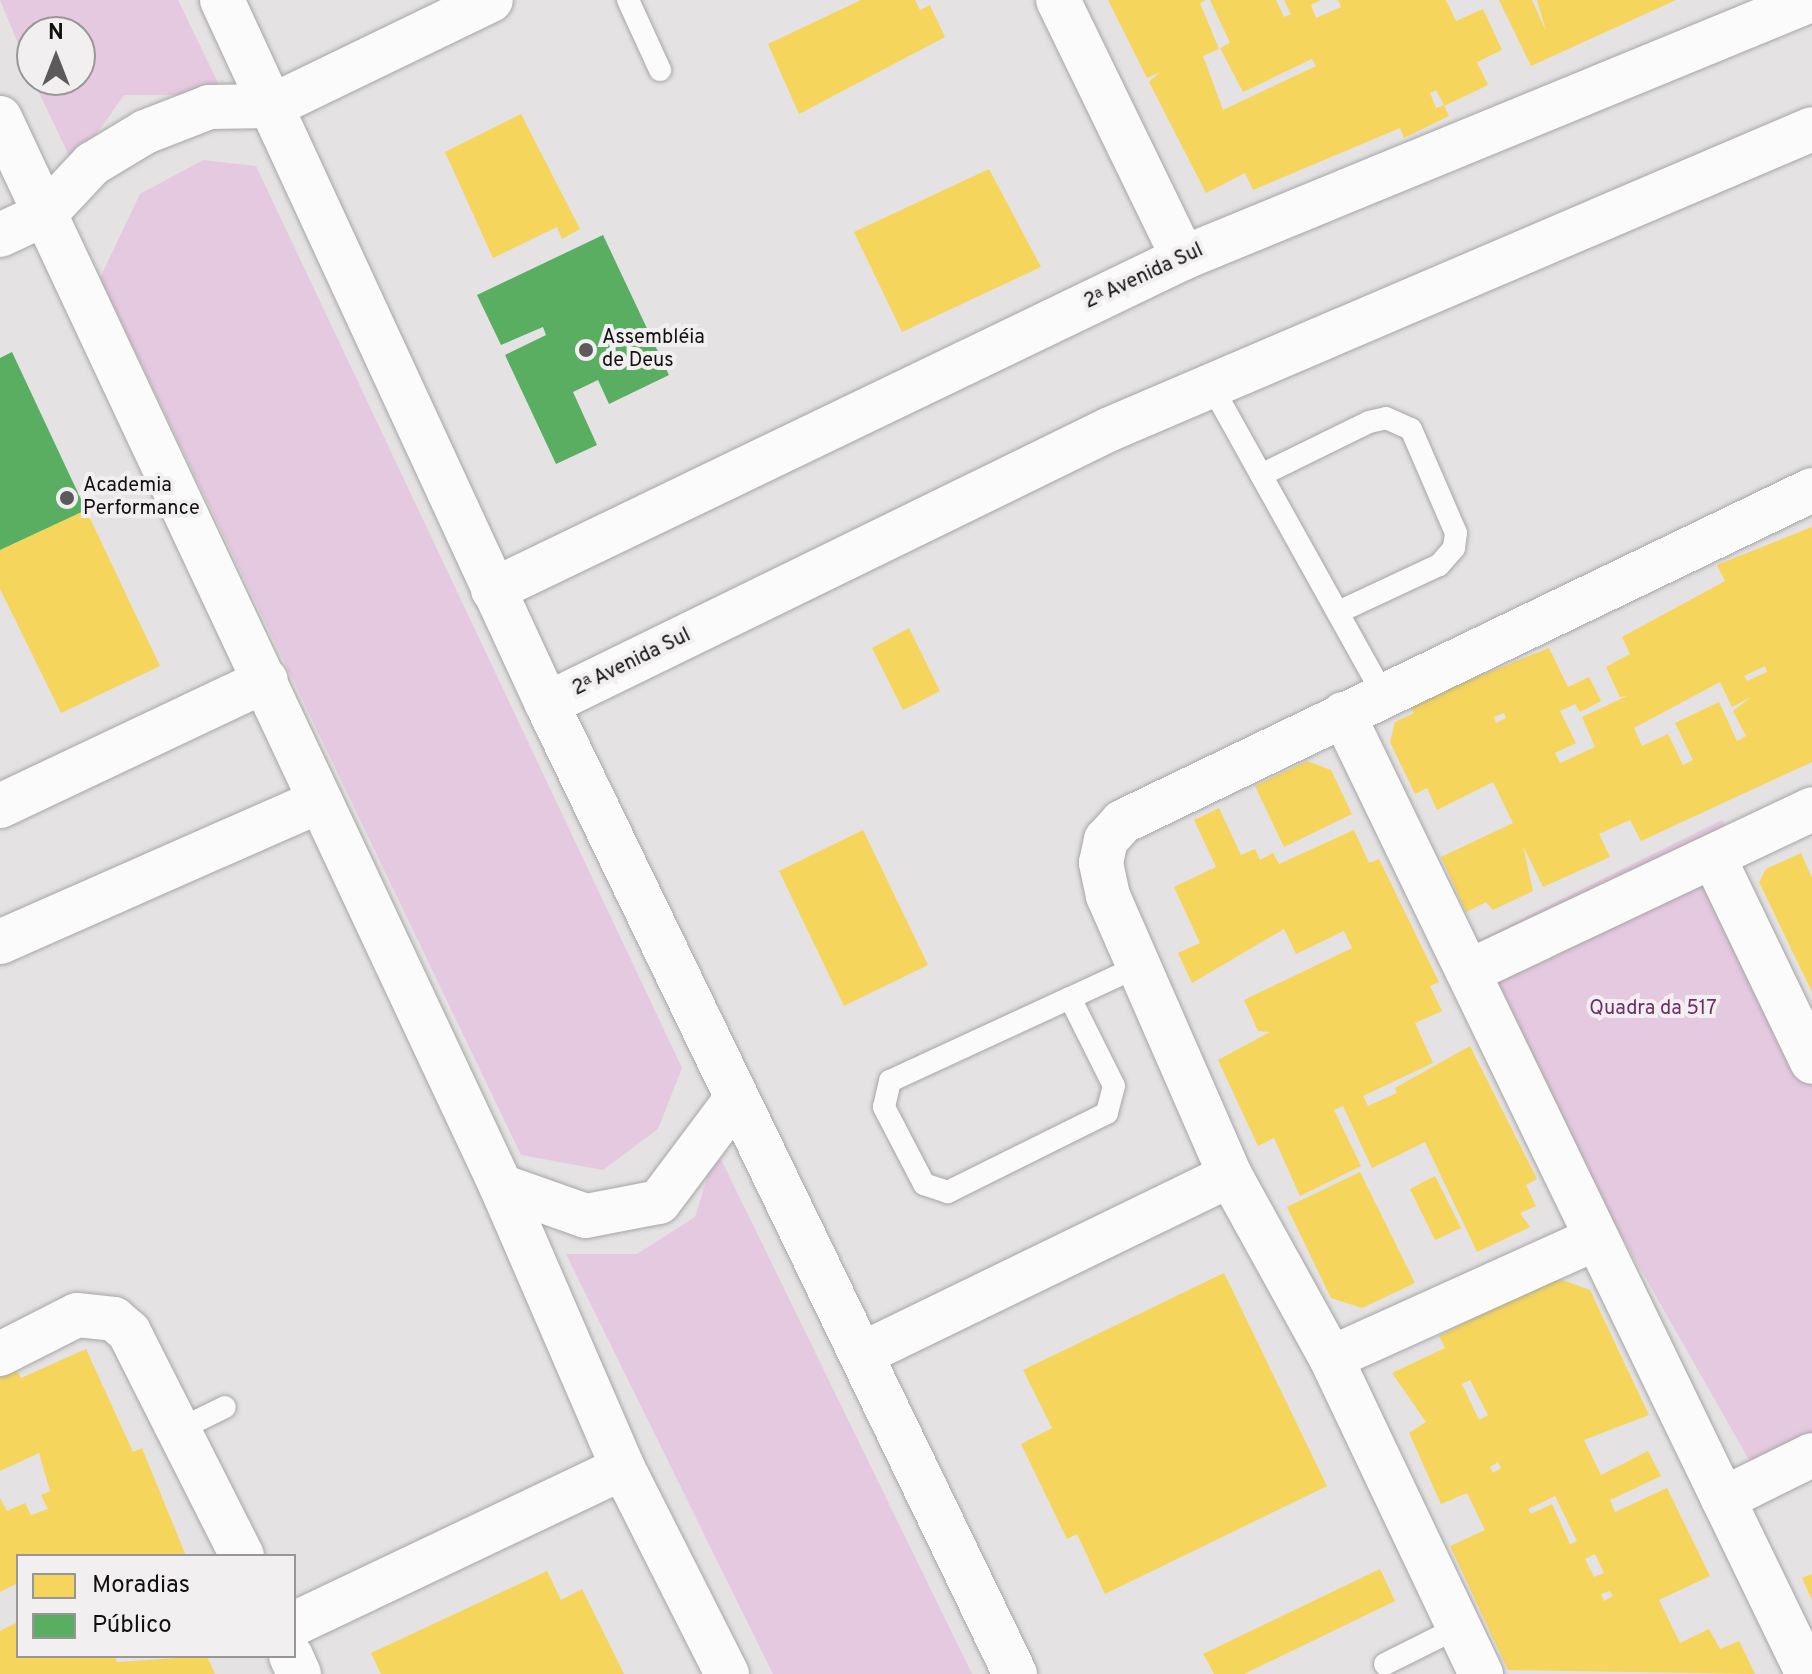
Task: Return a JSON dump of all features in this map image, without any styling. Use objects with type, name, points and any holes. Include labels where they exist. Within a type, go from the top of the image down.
[{"type":"street","points":[[222,0],[547,704],[736,1099],[864,1353],[1015,1674]]},
{"type":"street","points":[[0,235],[45,214],[92,164],[145,132],[209,107],[272,106],[491,0]]},
{"type":"street","points":[[1058,0],[1183,258]]},
{"type":"street","name":"2ᵃ Avenida Sul","points":[[493,590],[1183,258],[1790,4]]},
{"type":"street","points":[[0,118],[501,1186],[623,1468],[727,1674]]},
{"type":"street","name":"2ᵃ Avenida Sul","points":[[547,704],[1211,385],[1812,129]]},
{"type":"street","points":[[1481,1674],[1331,1358],[1230,1175],[1108,896],[1101,863],[1106,840],[1122,822],[1812,490]]},
{"type":"street","points":[[0,806],[266,680]]},
{"type":"street","points":[[1343,714],[1472,970],[1595,1239],[1808,1674]]},
{"type":"street","points":[[0,942],[320,801]]},
{"type":"street","points":[[1472,970],[1812,809]]},
{"type":"street","points":[[1714,858],[1812,1062]]},
{"type":"street","points":[[501,1186],[538,1206],[586,1216],[659,1202],[736,1099]]},
{"type":"street","points":[[864,1353],[1230,1175]]},
{"type":"street","points":[[1331,1358],[1595,1239]]},
{"type":"street","points":[[0,1354],[77,1315],[114,1319],[129,1332],[241,1554]]},
{"type":"street","points":[[1723,1499],[1812,1455]]},
{"type":"street","points":[[296,1623],[623,1468]]},
{"type":"lane","points":[[628,0],[660,70]]},
{"type":"lane","points":[[1211,385],[1383,694]]},
{"type":"lane","points":[[1261,475],[1369,422],[1386,418],[1411,429],[1456,533],[1454,548],[1439,565],[1338,612]]},
{"type":"lane","points":[[1070,998],[1114,1086],[1107,1113],[948,1192],[924,1184],[884,1107],[890,1081],[1139,966]]},
{"type":"lane","points":[[178,1430],[225,1407]]},
{"type":"lane","points":[[1385,1664],[1459,1627]]},
{"type":"green space","points":[[0,0],[178,0],[224,95],[124,95],[74,166],[41,96],[96,96],[96,16],[16,16],[16,38]]},
{"type":"green space","points":[[203,160],[256,166],[682,1068],[658,1129],[603,1170],[521,1155],[100,278],[140,194]]},
{"type":"green space","name":"Quadra da 517","points":[[1722,820],[1812,1026],[1812,1435],[1752,1465],[1459,950]]},
{"type":"green space","points":[[716,1149],[972,1674],[773,1674],[566,1254],[637,1254],[695,1217]]},
{"type":"building: Moradias","points":[[861,0],[915,0],[920,10],[930,5],[945,37],[799,114],[768,44]]},
{"type":"building: Moradias","points":[[1108,0],[1206,0],[1200,3],[1219,49],[1203,56],[1223,110],[1316,66],[1312,59],[1243,92],[1220,48],[1230,43],[1210,0],[1276,0],[1284,17],[1291,14],[1284,0],[1321,0],[1311,5],[1316,18],[1341,7],[1338,0],[1446,0],[1456,21],[1483,9],[1502,50],[1477,62],[1488,85],[1444,106],[1449,116],[1404,138],[1400,128],[1253,190],[1245,173],[1206,193],[1149,82],[1160,72],[1147,78]],"holes":[[[1436,90],[1444,105],[1436,108],[1430,93]]]},
{"type":"building: Moradias","points":[[1499,0],[1532,0],[1546,31],[1537,0],[1676,0],[1531,66]]},
{"type":"building: Moradias","points":[[521,114],[580,229],[562,239],[557,227],[493,258],[445,152]]},
{"type":"building: Moradias","points":[[989,169],[1041,267],[902,332],[854,232]]},
{"type":"building: Moradias","points":[[86,510],[160,666],[61,713],[0,589],[0,550]]},
{"type":"building: Moradias","points":[[1812,527],[1812,762],[1641,841],[1630,820],[1599,834],[1610,857],[1543,887],[1523,846],[1533,891],[1493,910],[1486,902],[1466,912],[1441,857],[1513,823],[1493,782],[1437,810],[1427,788],[1415,794],[1390,742],[1395,722],[1414,713],[1409,704],[1549,648],[1568,687],[1589,677],[1601,701],[1580,712],[1575,704],[1560,711],[1576,743],[1555,753],[1560,763],[1595,747],[1582,717],[1627,696],[1620,697],[1606,667],[1630,654],[1622,637],[1725,581],[1717,565]],"holes":[[[1765,666],[1767,672],[1747,681],[1744,676]],[[1720,682],[1732,707],[1751,697],[1733,711],[1746,736],[1737,741],[1719,702],[1675,723],[1693,760],[1683,765],[1668,734],[1642,746],[1634,728]],[[1504,713],[1506,718],[1496,723],[1494,717]]]},
{"type":"building: Moradias","points":[[909,628],[940,691],[903,710],[872,648]]},
{"type":"building: Moradias","points":[[1307,761],[1331,770],[1352,814],[1284,847],[1255,786]]},
{"type":"building: Moradias","points":[[1219,808],[1241,855],[1255,849],[1260,860],[1273,853],[1279,864],[1354,830],[1369,863],[1379,859],[1439,982],[1430,986],[1442,1011],[1415,1023],[1433,1063],[1363,1096],[1368,1106],[1397,1093],[1395,1088],[1470,1046],[1537,1179],[1526,1185],[1536,1206],[1520,1213],[1530,1227],[1477,1252],[1425,1142],[1372,1168],[1343,1106],[1334,1110],[1361,1166],[1300,1196],[1274,1138],[1258,1146],[1218,1060],[1270,1032],[1258,1031],[1244,1000],[1352,948],[1344,931],[1296,954],[1284,929],[1192,983],[1178,953],[1200,943],[1174,887],[1216,867],[1194,820]]},
{"type":"building: Moradias","points":[[863,830],[928,965],[844,1006],[779,871]]},
{"type":"building: Moradias","points":[[1801,853],[1812,878],[1812,992],[1759,882],[1766,869]]},
{"type":"building: Moradias","points":[[1360,1172],[1415,1283],[1362,1308],[1331,1298],[1287,1207]]},
{"type":"building: Moradias","points":[[1435,1176],[1461,1228],[1435,1240],[1410,1189]]},
{"type":"building: Moradias","points":[[1224,1273],[1327,1486],[1105,1594],[1077,1534],[1067,1539],[1021,1444],[1052,1428],[1023,1370]]},
{"type":"building: Moradias","points":[[1554,1277],[1590,1290],[1649,1415],[1584,1440],[1601,1475],[1648,1451],[1661,1476],[1610,1500],[1615,1512],[1667,1488],[1710,1576],[1659,1600],[1680,1643],[1709,1629],[1720,1649],[1739,1641],[1755,1674],[1508,1670],[1450,1546],[1485,1530],[1467,1493],[1441,1504],[1409,1433],[1426,1422],[1392,1373],[1445,1348],[1439,1336]],"holes":[[[1470,1380],[1488,1415],[1479,1420],[1462,1384]],[[1498,1462],[1501,1468],[1493,1473],[1490,1467]],[[1555,1496],[1577,1541],[1570,1544],[1552,1504],[1531,1514],[1528,1509]],[[1595,1554],[1604,1573],[1594,1577],[1585,1559]],[[1610,1591],[1613,1596],[1604,1601],[1601,1594]]]},
{"type":"building: Moradias","points":[[86,1349],[133,1452],[142,1448],[185,1554],[16,1554],[16,1584],[0,1592],[0,1498],[7,1511],[25,1503],[31,1515],[48,1509],[41,1495],[50,1491],[39,1453],[0,1471],[0,1377],[16,1369],[21,1378]]},
{"type":"building: Moradias","points":[[1380,1569],[1395,1601],[1244,1674],[1214,1674],[1203,1654]]},
{"type":"building: Moradias","points":[[547,1571],[561,1600],[582,1589],[624,1674],[381,1674],[371,1653]]},
{"type":"building: Moradias","points":[[1812,1574],[1812,1600],[1802,1578]]},
{"type":"building: Moradias","points":[[16,1623],[16,1658],[116,1658],[117,1662],[208,1658],[215,1674],[0,1674],[0,1631]]},
{"type":"building: Público","name":"Assembléia de Deus","points":[[603,235],[669,375],[609,404],[598,380],[573,392],[597,445],[556,464],[505,355],[546,335],[543,327],[501,345],[477,295]]},
{"type":"building: Público","points":[[12,352],[86,510],[0,550],[0,358]]},
{"type":"place","name":"Assembléia de Deus","points":[[586,350]]},
{"type":"place","name":"Academia Performance","points":[[67,498]]}]
